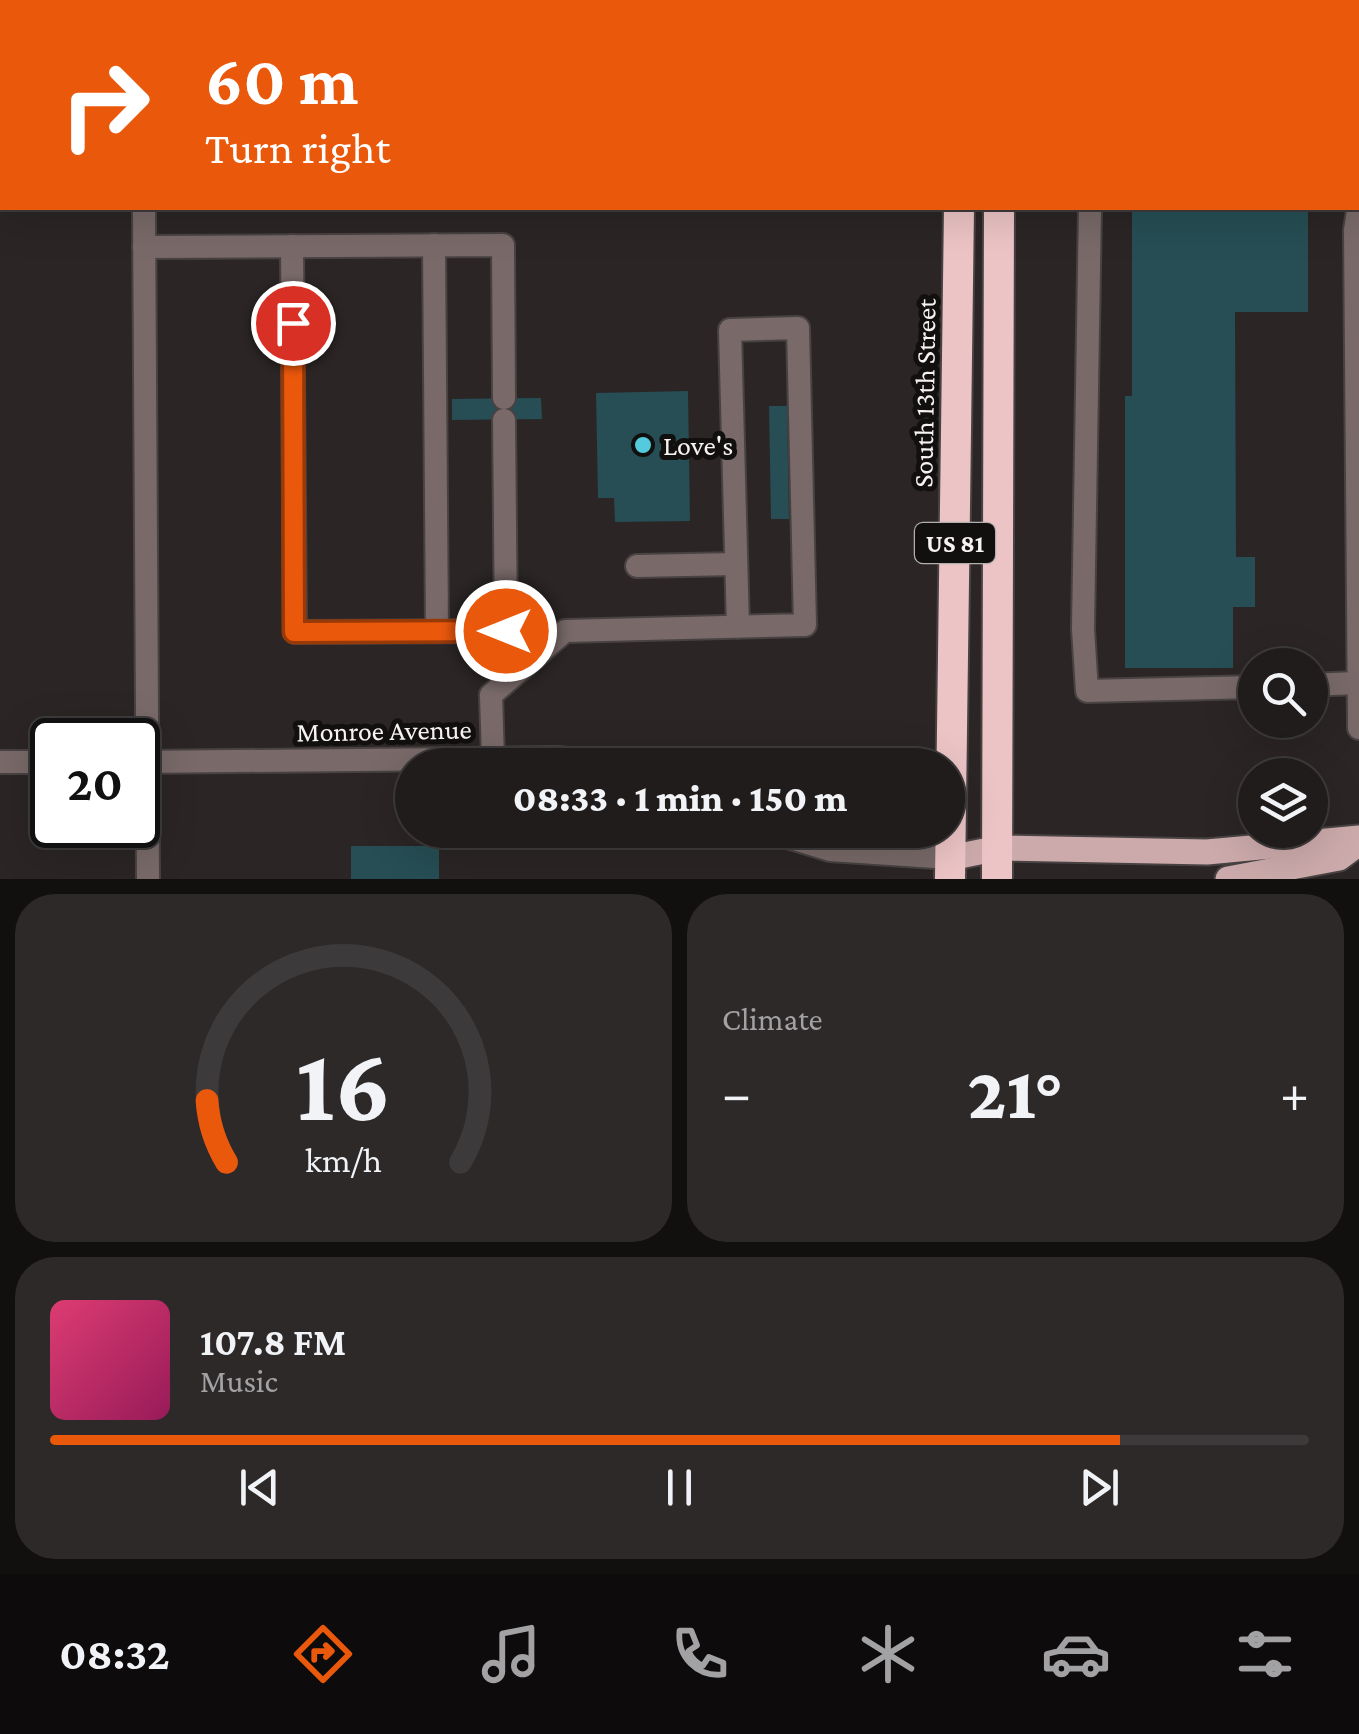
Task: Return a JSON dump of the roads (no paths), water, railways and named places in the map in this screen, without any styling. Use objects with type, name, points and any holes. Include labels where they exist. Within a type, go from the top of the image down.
[{"type":"highway","name":"South 13th Street","points":[[950,869],[959,210]]},
{"type":"highway","name":"US 81","points":[[994,879],[999,848],[999,210]]},
{"type":"main road","points":[[950,869],[999,848],[1208,852],[1359,840]]},
{"type":"main road","points":[[1228,879],[1340,858],[1359,840]]},
{"type":"main road","points":[[950,869],[994,879]]},
{"type":"street","points":[[143,718],[144,210]]},
{"type":"street","points":[[1090,210],[1083,629],[1087,691],[1238,687]]},
{"type":"street","points":[[1358,210],[1355,230],[1359,728]]},
{"type":"street","points":[[434,245],[436,632]]},
{"type":"street","points":[[144,246],[504,245],[506,631],[294,632],[292,246]]},
{"type":"street","points":[[493,748],[491,695],[565,632],[738,627],[805,625],[798,328],[730,330],[738,627]]},
{"type":"street","points":[[636,566],[736,564]]},
{"type":"street","points":[[1328,685],[1356,684]]},
{"type":"street","name":"Monroe Avenue","points":[[160,762],[395,760]]},
{"type":"street","points":[[0,762],[30,762]]},
{"type":"street","points":[[147,848],[148,879]]},
{"type":"street","points":[[824,848],[950,869]]},
{"type":"place","name":"Love's","points":[[643,445]]}]
